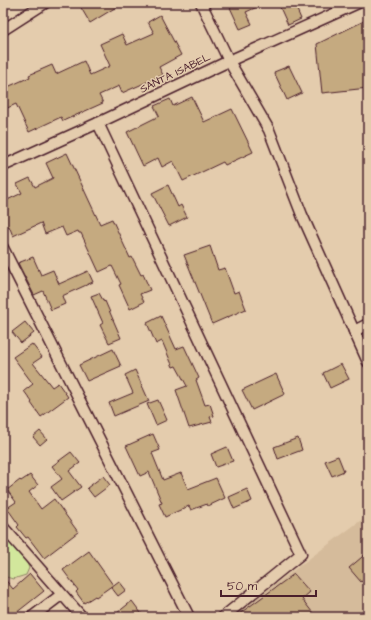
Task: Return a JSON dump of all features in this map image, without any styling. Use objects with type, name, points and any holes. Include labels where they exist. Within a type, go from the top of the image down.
[{"type":"street","points":[[3,30],[45,3]]},
{"type":"street","points":[[201,3],[228,61],[269,130],[302,215],[368,362]]},
{"type":"street","name":"SANTA ISABEL","points":[[3,166],[98,123],[228,61],[358,3]]},
{"type":"street","points":[[98,123],[300,554],[223,617]]},
{"type":"street","points":[[3,248],[189,617]]},
{"type":"street","points":[[354,330],[368,324]]},
{"type":"street","points":[[3,527],[61,595],[82,617]]},
{"type":"street","points":[[32,617],[61,595]]},
{"type":"shaded area","points":[[368,515],[368,617],[231,617]]},
{"type":"green space","points":[[3,537],[23,553],[29,568],[26,575],[13,579],[3,576]]},
{"type":"building","points":[[86,3],[123,3],[90,23],[80,6]]},
{"type":"building","points":[[228,3],[266,3],[246,12],[252,24],[240,29]]},
{"type":"building","points":[[278,3],[294,3],[301,19],[288,25]]},
{"type":"building","points":[[160,15],[181,55],[159,67],[163,75],[122,93],[119,86],[99,95],[103,103],[63,121],[61,117],[29,132],[16,104],[3,110],[3,89],[52,65],[56,74],[84,61],[90,75],[110,66],[100,44],[122,34],[127,45],[154,33],[148,22]]},
{"type":"building","points":[[364,21],[365,26],[368,26],[368,88],[322,93],[317,44]]},
{"type":"building","points":[[289,66],[302,93],[287,100],[274,72]]},
{"type":"building","points":[[192,97],[204,122],[232,109],[253,152],[225,165],[223,162],[183,181],[173,161],[162,167],[158,158],[143,166],[127,132],[159,116],[154,106],[170,99],[173,106]]},
{"type":"building","points":[[67,153],[100,224],[112,219],[130,258],[132,257],[141,275],[143,274],[150,290],[140,294],[144,302],[130,309],[119,285],[121,284],[112,266],[99,272],[81,233],[78,231],[66,236],[62,227],[45,234],[41,223],[13,236],[9,226],[3,229],[3,202],[22,193],[17,184],[30,178],[35,187],[53,178],[46,163]]},
{"type":"building","points":[[168,185],[178,207],[181,205],[187,217],[169,226],[152,193]]},
{"type":"building","points":[[210,246],[218,270],[225,268],[234,293],[239,291],[246,309],[212,324],[184,255]]},
{"type":"building","points":[[33,257],[41,275],[53,270],[59,284],[88,271],[93,282],[62,296],[65,304],[51,310],[43,291],[34,295],[18,263]]},
{"type":"building","points":[[99,293],[104,302],[105,301],[121,338],[109,343],[100,325],[103,323],[91,296]]},
{"type":"building","points":[[161,316],[176,349],[184,346],[199,378],[196,380],[205,405],[210,404],[214,416],[210,417],[212,422],[189,428],[176,390],[187,386],[176,366],[173,367],[162,341],[156,344],[147,323]]},
{"type":"building","points":[[25,322],[34,333],[21,343],[12,332]]},
{"type":"building","points":[[32,344],[42,357],[33,363],[52,387],[58,383],[68,397],[41,417],[24,391],[33,384],[13,357]]},
{"type":"building","points":[[113,349],[121,366],[87,381],[79,365]]},
{"type":"building","points":[[341,364],[349,379],[330,388],[323,373]]},
{"type":"building","points":[[135,370],[149,401],[114,416],[109,403],[133,393],[125,375]]},
{"type":"building","points":[[276,374],[285,394],[252,410],[242,390]]},
{"type":"building","points":[[158,400],[167,420],[156,425],[147,404]]},
{"type":"building","points":[[40,431],[47,439],[40,445],[33,437]]},
{"type":"building","points":[[153,434],[160,450],[152,453],[163,480],[181,473],[188,489],[216,478],[225,498],[208,506],[207,504],[191,510],[189,506],[165,517],[159,504],[162,503],[149,472],[140,476],[126,446]]},
{"type":"building","points":[[298,438],[302,450],[278,459],[274,447]]},
{"type":"building","points":[[227,447],[233,461],[216,467],[211,454]]},
{"type":"building","points":[[71,452],[80,463],[69,471],[81,487],[61,501],[51,487],[62,479],[52,466]]},
{"type":"building","points":[[338,456],[344,471],[332,476],[325,461]]},
{"type":"building","points":[[30,475],[38,485],[29,492],[41,509],[54,499],[78,532],[44,558],[28,537],[26,538],[17,527],[19,525],[7,508],[16,502],[7,490],[20,480],[21,481]]},
{"type":"building","points":[[103,476],[110,485],[94,497],[87,488]]},
{"type":"building","points":[[247,489],[252,501],[234,509],[229,497]]},
{"type":"building","points":[[89,551],[113,585],[96,597],[95,596],[84,603],[76,592],[78,590],[63,570]]},
{"type":"building","points":[[368,552],[368,576],[361,582],[349,568]]},
{"type":"building","points":[[30,574],[44,591],[11,617],[3,617],[3,577],[13,589]]},
{"type":"building","points":[[294,574],[310,592],[302,599],[316,617],[235,617]]},
{"type":"building","points":[[119,581],[126,590],[118,596],[111,587]]},
{"type":"building","points":[[132,601],[144,617],[112,617]]}]
